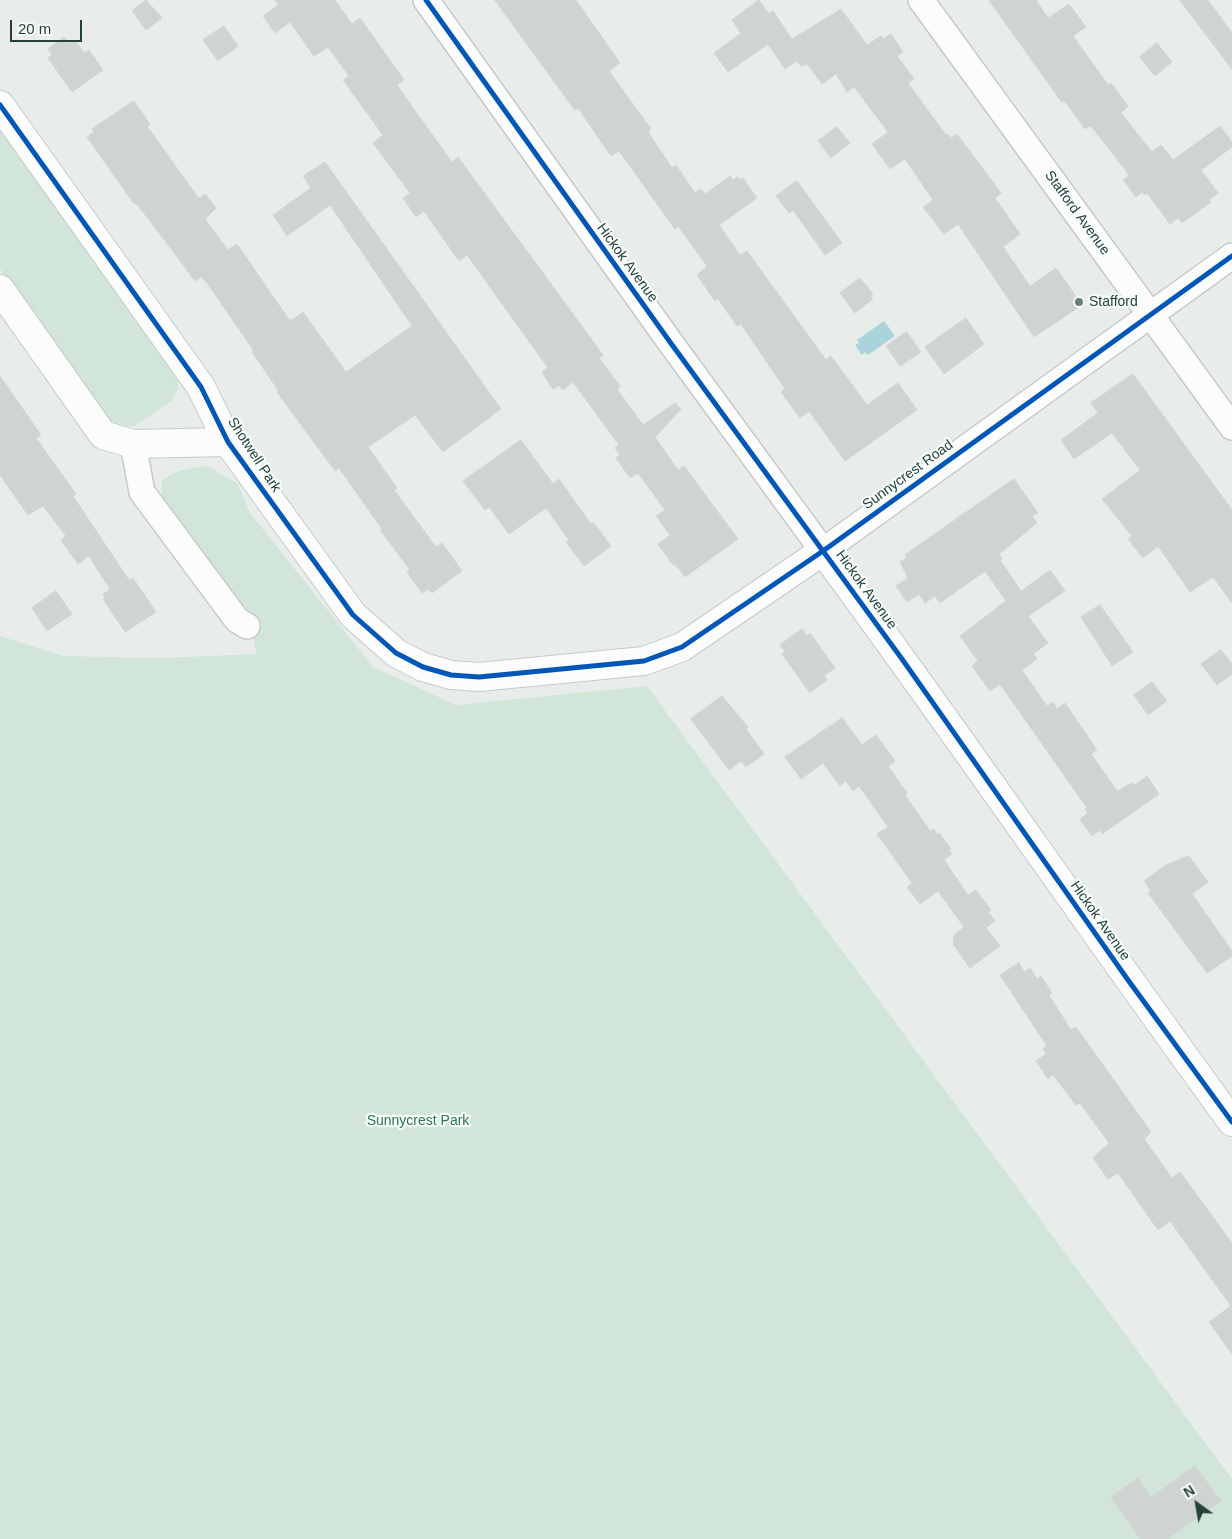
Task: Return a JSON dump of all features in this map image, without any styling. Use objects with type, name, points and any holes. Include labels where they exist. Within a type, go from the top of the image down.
[{"type":"street","name":"Hickok Avenue","points":[[426,0],[670,342],[902,658],[1128,980],[1232,1122]]},
{"type":"street","name":"Stafford Avenue","points":[[921,0],[1232,428]]},
{"type":"street","name":"Shotwell Park","points":[[0,105],[201,387],[228,442],[353,615],[396,653],[423,667],[451,675],[479,677],[578,669]]},
{"type":"street","name":"Sunnycrest Road","points":[[578,669],[644,661],[682,646],[823,551],[1232,256]]},
{"type":"street","name":"Shotwell Park","points":[[0,289],[103,435],[133,444],[228,442]]},
{"type":"street","points":[[133,444],[142,492],[237,620],[247,626]]},
{"type":"green space","points":[[0,124],[176,374],[178,388],[173,400],[135,426],[121,426],[108,419],[0,269]]},
{"type":"green space","name":"Sunnycrest Park","points":[[208,466],[238,484],[250,513],[373,667],[456,705],[647,686],[1232,1479],[1232,1539],[0,1539],[0,636],[63,656],[161,658],[256,654],[252,622],[162,496],[161,482],[172,474],[183,470]]},
{"type":"water","points":[[884,321],[895,336],[868,355],[865,352],[862,355],[855,345],[859,343],[857,340]]},
{"type":"building","points":[[146,0],[162,18],[146,30],[132,11]]},
{"type":"building","points":[[275,0],[335,0],[352,24],[360,18],[404,80],[397,85],[452,162],[458,157],[603,355],[599,358],[620,386],[617,389],[643,425],[675,403],[681,409],[655,437],[678,470],[684,466],[738,539],[685,577],[675,564],[673,565],[658,544],[670,535],[656,516],[665,510],[638,473],[630,478],[616,458],[620,455],[615,448],[619,445],[573,382],[563,390],[559,385],[554,389],[552,388],[542,372],[548,368],[467,255],[459,261],[424,211],[416,217],[403,198],[410,193],[373,143],[383,135],[343,80],[349,76],[328,47],[314,56],[290,22],[275,33],[263,16],[278,5]]},
{"type":"building","points":[[495,0],[576,0],[620,63],[609,71],[651,129],[648,132],[672,168],[676,165],[695,193],[701,189],[705,194],[730,176],[733,180],[738,177],[740,180],[743,178],[757,198],[719,225],[740,255],[747,251],[826,360],[831,356],[867,405],[898,383],[917,410],[845,461],[809,411],[800,418],[781,392],[785,389],[741,324],[737,326],[718,299],[715,301],[697,275],[707,266],[678,226],[675,229],[619,151],[611,156],[578,108],[575,110]]},
{"type":"building","points":[[759,0],[769,14],[773,11],[792,39],[841,9],[867,45],[881,36],[883,39],[891,34],[903,52],[897,56],[914,79],[908,83],[946,135],[948,134],[951,138],[957,134],[1001,193],[995,198],[1020,234],[1003,247],[1030,286],[1056,268],[1082,305],[1034,337],[958,224],[944,234],[923,207],[933,200],[905,159],[890,169],[872,144],[888,132],[854,87],[847,92],[836,74],[822,84],[807,64],[801,66],[797,61],[785,69],[768,44],[728,72],[714,53],[741,33],[732,20]]},
{"type":"building","points":[[989,0],[1036,0],[1048,18],[1069,4],[1086,27],[1073,36],[1108,85],[1111,83],[1128,106],[1121,113],[1152,152],[1161,145],[1173,160],[1220,126],[1232,142],[1232,147],[1201,170],[1218,193],[1209,200],[1211,202],[1182,223],[1178,218],[1170,224],[1147,193],[1144,195],[1142,192],[1136,197],[1123,180],[1129,176],[1127,172],[1095,131],[1090,126],[1085,129],[1064,100],[1062,102]]},
{"type":"building","points":[[1180,0],[1208,0],[1232,33],[1232,69]]},
{"type":"building","points":[[224,26],[238,46],[218,61],[203,40]]},
{"type":"building","points":[[64,37],[69,44],[75,40],[84,53],[89,50],[103,70],[72,92],[48,58],[52,55],[48,49]]},
{"type":"building","points":[[1157,43],[1172,62],[1155,76],[1140,57]]},
{"type":"building","points":[[134,101],[150,124],[147,126],[197,196],[200,198],[205,194],[216,208],[205,219],[228,250],[237,244],[290,321],[303,312],[346,372],[412,326],[330,205],[287,236],[273,215],[311,188],[303,176],[325,162],[501,409],[443,452],[415,415],[368,447],[397,488],[394,490],[436,547],[442,543],[462,571],[432,593],[428,589],[422,593],[407,572],[410,570],[381,531],[382,529],[339,468],[335,471],[277,392],[278,390],[252,352],[254,351],[207,283],[201,277],[195,281],[136,203],[134,204],[87,137],[94,132],[92,129]]},
{"type":"building","points":[[837,127],[850,143],[831,158],[818,141]]},
{"type":"building","points":[[797,181],[842,243],[825,255],[793,210],[789,213],[776,196]]},
{"type":"building","points":[[860,278],[873,294],[870,296],[873,299],[855,313],[840,293]]},
{"type":"building","points":[[966,318],[984,344],[944,374],[925,347]]},
{"type":"building","points":[[907,332],[921,352],[900,366],[886,346]]},
{"type":"building","points":[[1133,374],[1232,510],[1232,603],[1213,577],[1190,592],[1158,546],[1143,558],[1128,539],[1132,536],[1102,499],[1140,470],[1112,433],[1074,459],[1061,440],[1098,413],[1091,403]]},
{"type":"building","points":[[0,376],[41,435],[36,438],[76,494],[73,496],[129,580],[133,578],[156,612],[125,632],[103,599],[105,597],[103,594],[110,589],[89,556],[78,564],[61,540],[66,536],[43,506],[28,515],[0,475]]},
{"type":"building","points":[[521,440],[553,484],[559,479],[591,524],[593,522],[611,546],[584,566],[566,542],[569,540],[546,508],[509,534],[489,507],[485,510],[463,481]]},
{"type":"building","points":[[1014,479],[1038,513],[1032,516],[1037,523],[999,554],[1002,559],[1000,560],[1021,591],[1050,570],[1065,591],[1028,616],[1048,643],[1033,654],[1037,659],[1022,670],[1047,706],[1053,702],[1057,709],[1065,703],[1097,750],[1091,754],[1118,791],[1131,783],[1135,785],[1147,776],[1159,794],[1102,834],[1100,830],[1092,836],[1080,819],[1088,813],[1085,809],[1087,808],[1000,684],[990,691],[972,666],[978,661],[960,636],[1006,601],[985,571],[940,603],[935,596],[925,603],[919,594],[907,602],[896,586],[908,578],[900,562],[907,557],[905,555]]},
{"type":"building","points":[[56,591],[72,614],[47,631],[32,608]]},
{"type":"building","points":[[1100,605],[1133,652],[1112,666],[1081,617]]},
{"type":"building","points":[[802,629],[807,636],[810,633],[835,668],[824,676],[827,680],[810,693],[782,654],[785,651],[780,645]]},
{"type":"building","points":[[1221,650],[1232,664],[1232,674],[1217,685],[1201,664]]},
{"type":"building","points":[[1152,682],[1167,701],[1148,715],[1134,695]]},
{"type":"building","points":[[722,696],[748,727],[746,729],[764,754],[746,767],[741,761],[729,770],[691,719]]},
{"type":"building","points":[[842,718],[862,745],[876,735],[895,761],[888,766],[907,793],[905,795],[930,831],[934,829],[937,835],[939,833],[951,849],[949,851],[952,854],[944,860],[968,895],[976,890],[991,910],[988,912],[995,921],[986,928],[1000,946],[970,968],[953,944],[954,935],[964,927],[938,891],[920,904],[907,887],[912,883],[877,834],[888,827],[859,786],[853,791],[846,781],[840,786],[823,763],[801,779],[785,757]]},
{"type":"building","points":[[1189,856],[1208,882],[1192,894],[1232,951],[1232,956],[1207,973],[1148,893],[1151,891],[1144,881],[1166,865]]},
{"type":"building","points":[[1019,963],[1024,972],[1030,968],[1037,979],[1041,976],[1052,993],[1049,995],[1071,1030],[1076,1027],[1151,1132],[1144,1139],[1172,1178],[1180,1172],[1232,1243],[1232,1354],[1209,1322],[1231,1306],[1170,1221],[1158,1230],[1118,1173],[1108,1179],[1093,1158],[1109,1143],[1080,1103],[1076,1105],[1053,1075],[1048,1079],[1036,1061],[1046,1054],[1043,1049],[1047,1046],[1000,975]]},
{"type":"building","points":[[1195,1466],[1221,1501],[1167,1539],[1140,1539],[1111,1497],[1138,1478],[1151,1497]]},
{"type":"cycle path","points":[[426,0],[670,342],[902,659],[1128,980],[1232,1122]]},
{"type":"cycle path","points":[[0,105],[201,387],[228,442],[353,615],[396,653],[423,667],[451,675],[479,677],[644,661],[682,647],[823,551],[1232,256]]},
{"type":"place","name":"Stafford","points":[[1079,302]]}]
